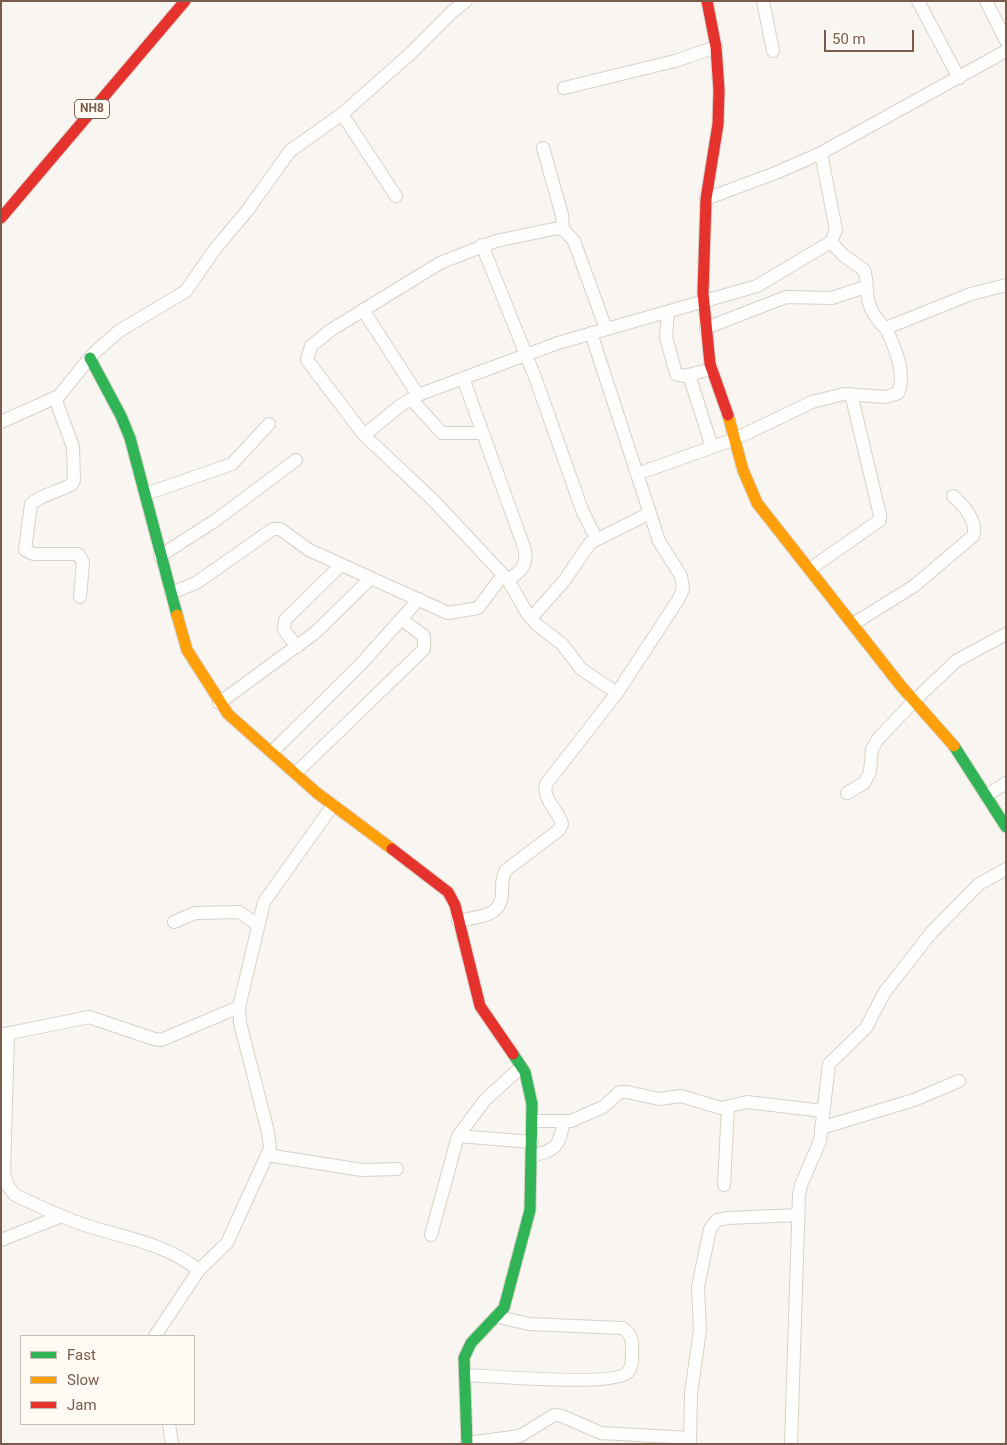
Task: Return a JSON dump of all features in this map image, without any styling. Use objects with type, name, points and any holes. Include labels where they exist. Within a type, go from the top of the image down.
[{"type":"main road","name":"NH8","points":[[1,218],[185,1]]},
{"type":"main road","points":[[707,1],[716,47],[718,124],[706,199],[703,302],[712,369],[735,438],[743,470],[757,503],[914,701],[950,741],[1006,827]]},
{"type":"main road","points":[[90,358],[121,416],[140,470],[160,556],[187,650],[219,703],[333,805],[448,892],[453,899],[480,1006],[529,1081],[533,1122],[528,1224],[504,1308],[499,1317],[471,1340],[464,1358],[468,1443]]},
{"type":"street","points":[[1,422],[56,398],[90,358],[119,331],[186,291],[215,249],[247,211],[286,156],[342,114],[466,1]]},
{"type":"street","points":[[762,1],[773,51]]},
{"type":"street","points":[[918,1],[959,78]]},
{"type":"street","points":[[986,1],[1006,41]]},
{"type":"street","points":[[564,88],[675,61],[716,47]]},
{"type":"street","points":[[706,199],[778,172],[821,152],[1006,52]]},
{"type":"street","points":[[342,114],[396,196]]},
{"type":"street","points":[[543,148],[562,215],[563,229],[574,241],[606,329]]},
{"type":"street","points":[[364,435],[414,397],[526,354],[591,333],[757,286],[831,242],[836,230],[821,152]]},
{"type":"street","points":[[563,229],[549,230],[482,245],[440,263],[363,310],[311,346],[307,360],[364,435],[432,500],[506,578],[531,618],[562,644],[575,663],[617,693]]},
{"type":"street","points":[[637,474],[735,438],[812,402],[851,394],[886,397],[898,393],[901,386],[898,358],[886,328],[882,326],[869,307],[864,270],[843,255],[831,242]]},
{"type":"street","points":[[482,245],[526,354],[582,510],[596,538]]},
{"type":"street","points":[[886,328],[971,294],[1006,285]]},
{"type":"street","points":[[706,328],[786,297],[832,298],[866,286]]},
{"type":"street","points":[[363,310],[414,397],[442,433],[483,433]]},
{"type":"street","points":[[668,312],[666,337],[673,368],[679,376],[712,369]]},
{"type":"street","points":[[458,921],[494,912],[499,908],[502,902],[503,875],[506,870],[559,830],[562,824],[546,798],[546,784],[617,693],[683,588],[681,576],[659,540],[591,333]]},
{"type":"street","points":[[689,375],[712,447]]},
{"type":"street","points":[[171,593],[202,580],[273,529],[280,529],[308,550],[448,613],[473,609],[482,604],[506,578],[523,570],[526,562],[525,550],[463,378]]},
{"type":"street","points":[[810,569],[880,520],[851,394]]},
{"type":"street","points":[[56,398],[73,447],[74,480],[72,484],[31,504],[25,550],[32,554],[78,554],[83,562],[80,597]]},
{"type":"street","points":[[146,494],[232,464],[269,424]]},
{"type":"street","points":[[160,556],[216,520],[296,460]]},
{"type":"street","points":[[853,624],[914,586],[973,536],[974,527],[967,510],[953,496]]},
{"type":"street","points":[[531,618],[564,581],[596,538],[650,513]]},
{"type":"street","points":[[297,647],[284,630],[285,620],[342,565]]},
{"type":"street","points":[[219,703],[316,632],[371,578]]},
{"type":"street","points":[[272,752],[361,664],[419,599]]},
{"type":"street","points":[[296,773],[424,649],[424,636],[401,619]]},
{"type":"street","points":[[847,793],[864,783],[870,772],[872,749],[878,739],[914,701],[956,661],[1006,634]]},
{"type":"street","points":[[986,796],[1006,783]]},
{"type":"street","points":[[156,1335],[200,1270],[227,1244],[268,1155],[270,1148],[268,1132],[240,1024],[239,1007],[264,902],[333,805]]},
{"type":"street","points":[[791,1444],[798,1215],[801,1184],[818,1150],[829,1064],[866,1028],[884,993],[931,933],[979,884],[1006,869]]},
{"type":"street","points":[[174,922],[195,913],[239,912],[258,925]]},
{"type":"street","points":[[200,1270],[179,1255],[163,1248],[82,1224],[15,1195],[8,1186],[4,1174],[5,1034],[89,1017],[161,1040],[239,1007]]},
{"type":"street","points":[[431,1235],[458,1136],[485,1100],[521,1067]]},
{"type":"street","points":[[821,1128],[914,1100],[959,1081]]},
{"type":"street","points":[[533,1122],[564,1122],[603,1107],[620,1092],[659,1100],[681,1096],[721,1108],[747,1102],[823,1111]]},
{"type":"street","points":[[724,1185],[728,1107]]},
{"type":"street","points":[[458,1136],[532,1149],[555,1149],[559,1144],[564,1122]]},
{"type":"street","points":[[268,1155],[362,1170],[397,1169]]},
{"type":"street","points":[[468,1443],[520,1436],[554,1416],[562,1416],[601,1433],[644,1440],[690,1441],[691,1394],[700,1330],[698,1287],[710,1229],[717,1220],[728,1218],[798,1215]]},
{"type":"street","points":[[1,1240],[62,1216]]},
{"type":"street","points":[[465,1375],[582,1380],[618,1377],[628,1372],[632,1365],[632,1341],[630,1335],[622,1328],[529,1324],[499,1317]]},
{"type":"street","points":[[169,1425],[172,1444]]},
{"type":"traffic: fast","points":[[90,358],[121,416],[130,438],[177,615]]},
{"type":"traffic: fast","points":[[954,746],[1006,827]]},
{"type":"traffic: fast","points":[[467,1444],[464,1358],[471,1343],[504,1308],[530,1210],[532,1104],[525,1072],[513,1054]]},
{"type":"traffic: slow","points":[[728,415],[743,470],[757,503],[901,686],[954,746]]},
{"type":"traffic: slow","points":[[177,615],[187,650],[228,714],[317,793],[392,849]]},
{"type":"traffic: jam","points":[[1,218],[185,1]]},
{"type":"traffic: jam","points":[[707,1],[716,47],[719,90],[718,124],[706,199],[703,293],[710,364],[728,415]]},
{"type":"traffic: jam","points":[[392,849],[448,892],[455,905],[480,1006],[513,1054]]}]
